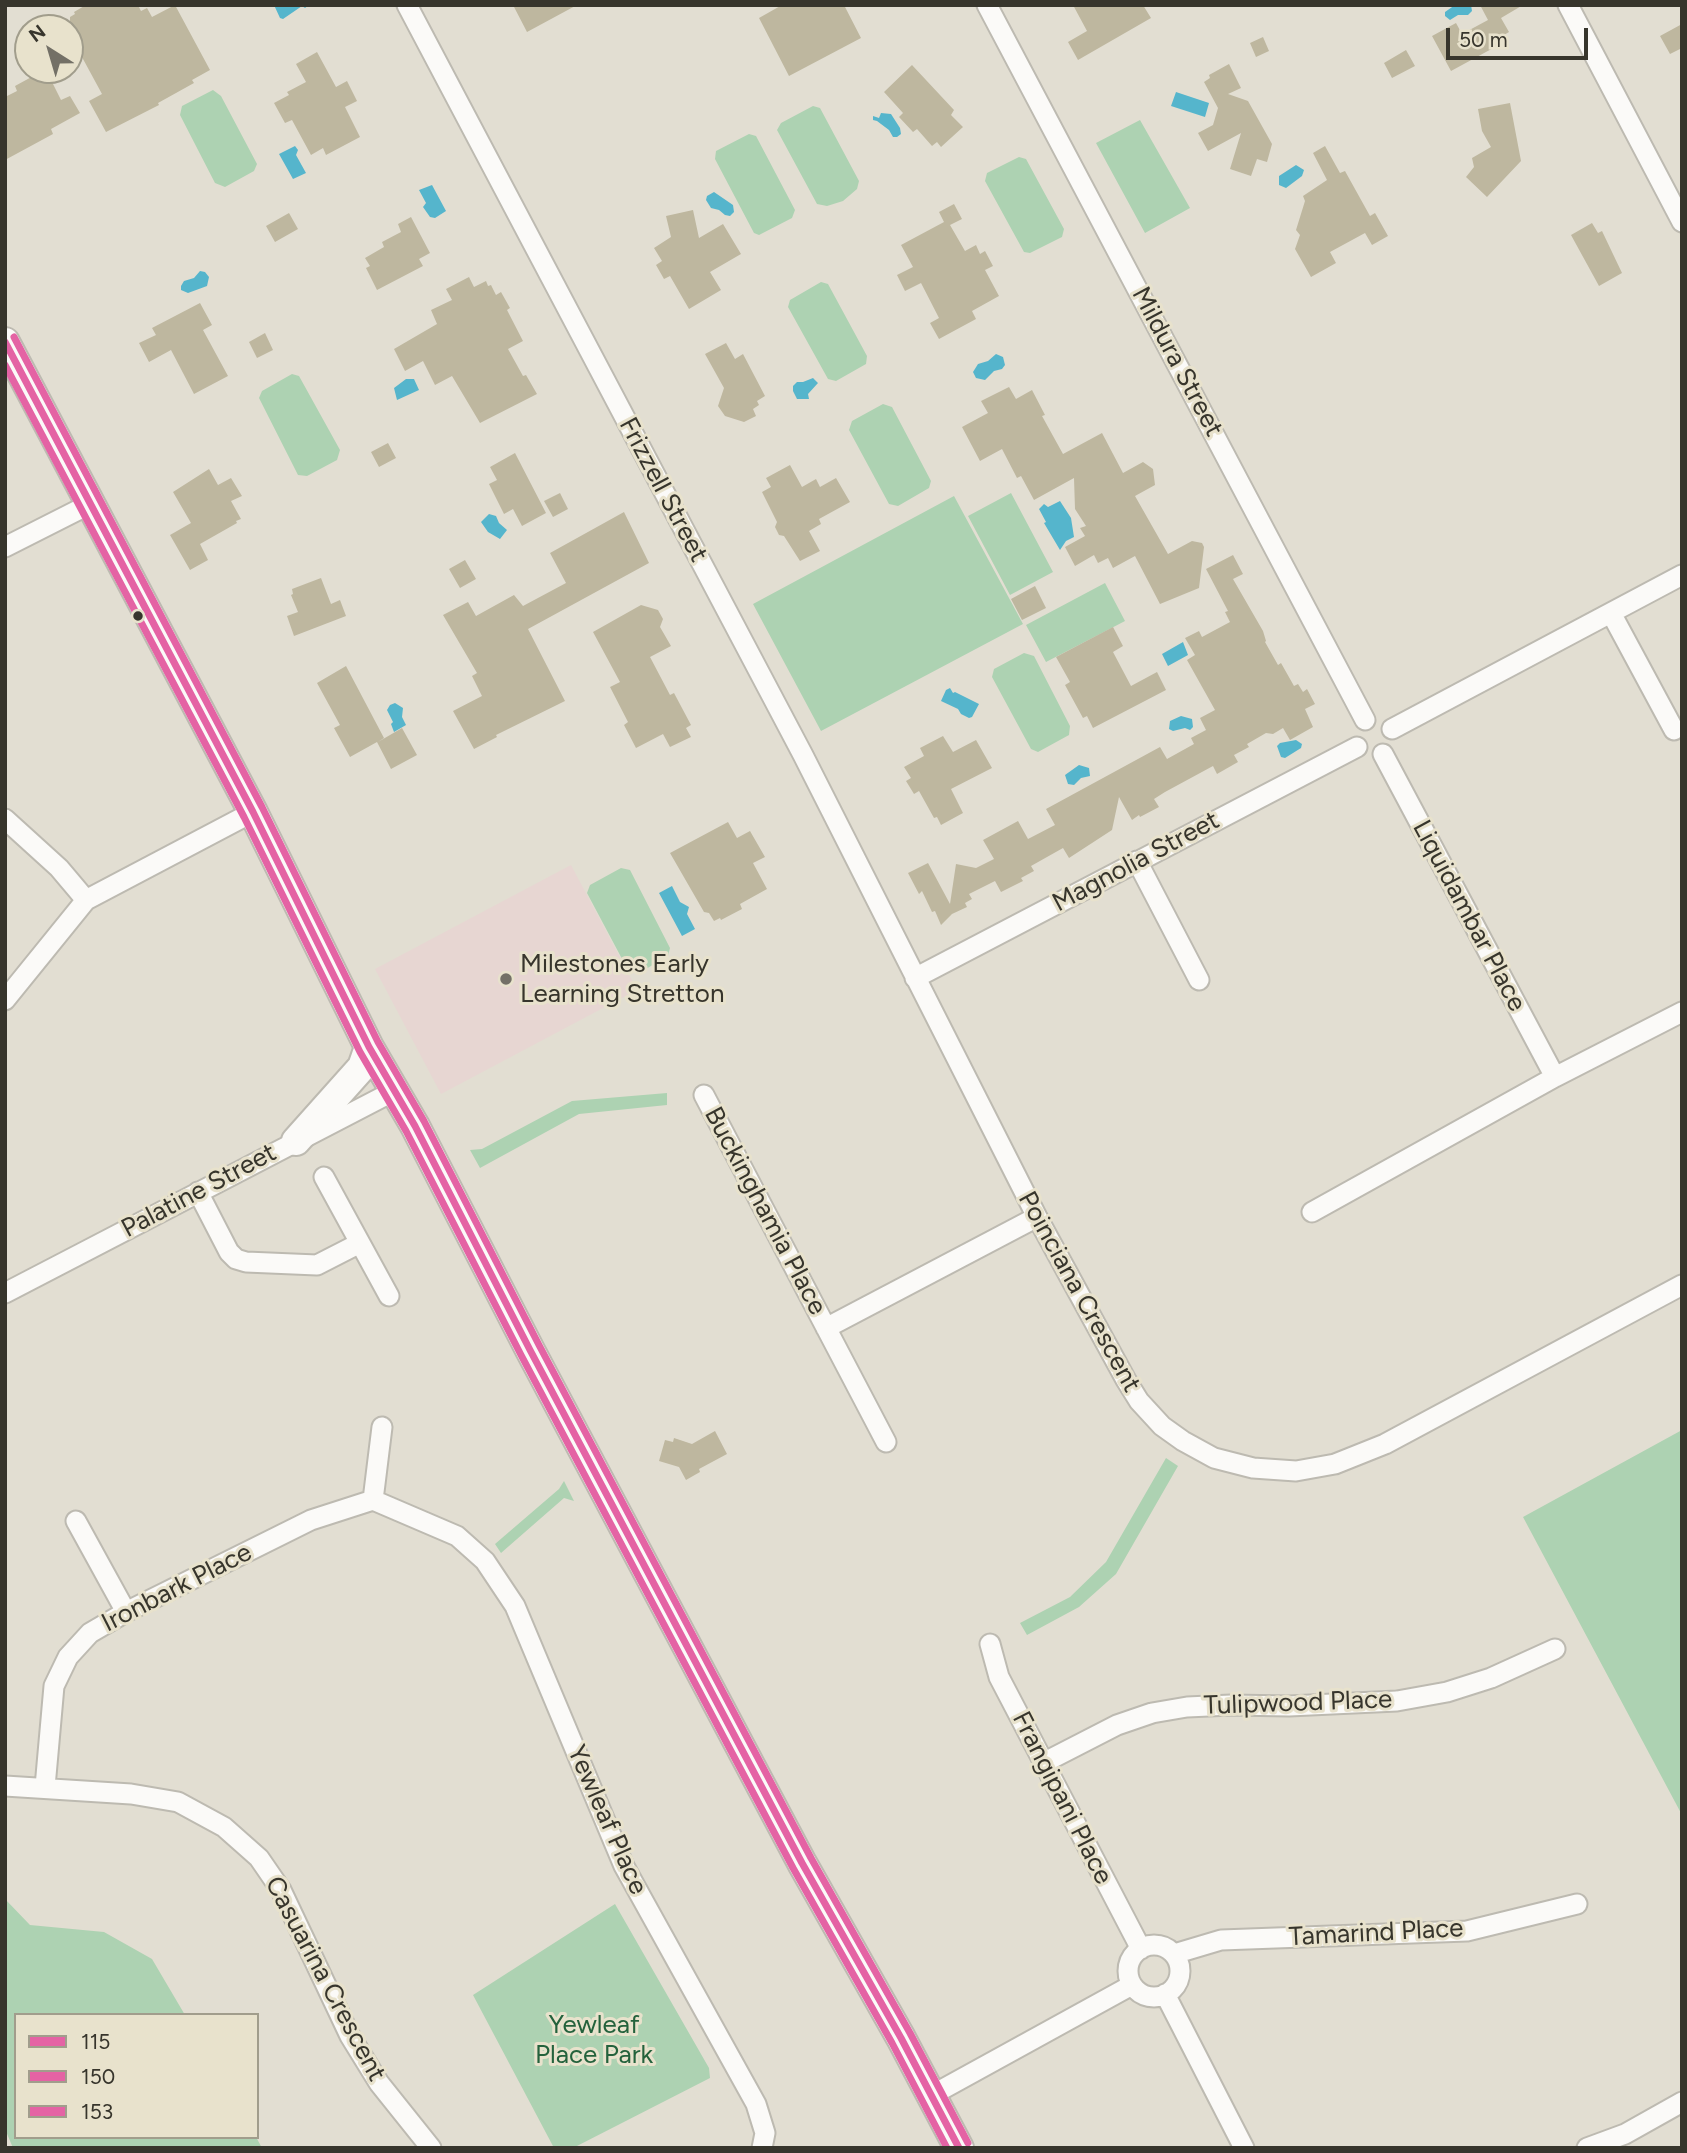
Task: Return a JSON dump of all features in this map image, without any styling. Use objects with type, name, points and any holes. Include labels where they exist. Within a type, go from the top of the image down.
[{"type":"main road","points":[[5,342],[253,812],[369,1047],[415,1126],[530,1350],[803,1863],[959,2148]]},
{"type":"main road","points":[[296,1140],[362,1067],[369,1047]]},
{"type":"street","name":"Frizzell Street","points":[[407,5],[803,755],[915,978]]},
{"type":"street","name":"Mildura Street","points":[[987,5],[1365,720]]},
{"type":"street","points":[[1568,5],[1682,222]]},
{"type":"street","points":[[5,547],[90,504]]},
{"type":"street","points":[[1392,729],[1682,575]]},
{"type":"street","points":[[1611,613],[1674,730]]},
{"type":"street","points":[[1378,718],[1392,729],[1393,741],[1387,751],[1382,754],[1366,754],[1357,747],[1357,729],[1365,720],[1378,718]]},
{"type":"street","name":"Magnolia Street","points":[[915,978],[1357,747]]},
{"type":"street","name":"Liquidambar Place","points":[[1382,754],[1555,1077]]},
{"type":"street","points":[[5,1000],[86,900],[253,812]]},
{"type":"street","points":[[5,819],[59,868],[86,900]]},
{"type":"street","points":[[1137,862],[1199,980]]},
{"type":"street","name":"Poinciana Crescent","points":[[915,978],[1037,1217],[1139,1401],[1162,1426],[1214,1458],[1253,1468],[1296,1471],[1335,1464],[1385,1444],[1682,1285]]},
{"type":"street","points":[[1312,1212],[1555,1077],[1682,1012]]},
{"type":"street","name":"Palatine Street","points":[[5,1293],[394,1091]]},
{"type":"street","name":"Buckinghamia Place","points":[[704,1095],[886,1442]]},
{"type":"street","points":[[324,1177],[389,1296]]},
{"type":"street","points":[[198,1192],[229,1252],[236,1259],[246,1262],[317,1265],[360,1243]]},
{"type":"street","name":"Buckinghamia Place","points":[[826,1328],[1037,1217]]},
{"type":"street","points":[[373,1500],[382,1427]]},
{"type":"street","name":"Yewleaf Place","points":[[373,1500],[457,1536],[485,1561],[515,1606],[624,1866],[756,2104],[765,2133],[762,2148]]},
{"type":"street","name":"Ironbark Place","points":[[45,1787],[54,1686],[68,1657],[90,1633],[126,1612],[311,1520],[373,1500]]},
{"type":"street","points":[[76,1521],[126,1612]]},
{"type":"street","name":"Frangipani Place","points":[[990,1644],[999,1677],[1141,1949]]},
{"type":"street","name":"Tulipwood Place","points":[[1043,1763],[1117,1725],[1152,1713],[1187,1707],[1397,1701],[1447,1692],[1491,1678],[1555,1648]]},
{"type":"street","name":"Casuarina Crescent","points":[[5,1786],[131,1794],[178,1802],[224,1827],[259,1858],[281,1890],[349,2036],[379,2083],[431,2148]]},
{"type":"street","name":"Tamarind Place","points":[[1174,1954],[1221,1940],[1467,1931],[1577,1904]]},
{"type":"street","points":[[1149,1945],[1159,1946],[1174,1954],[1178,1963],[1178,1981],[1165,1994],[1158,1997],[1143,1995],[1132,1985],[1128,1969],[1135,1954],[1141,1949],[1149,1945]]},
{"type":"street","points":[[932,2095],[1132,1985]]},
{"type":"street","points":[[1165,1994],[1244,2148]]},
{"type":"street","points":[[1587,2148],[1625,2134],[1682,2102]]},
{"type":"shaded area","name":"Milestones Early Learning Stretton","points":[[571,865],[637,990],[441,1094],[375,969]]},
{"type":"green space","points":[[213,90],[221,96],[257,164],[254,171],[225,187],[215,183],[180,115],[182,106]]},
{"type":"green space","points":[[813,106],[820,108],[859,181],[857,189],[843,201],[827,206],[817,204],[777,130],[781,123]]},
{"type":"green space","points":[[1140,120],[1190,208],[1145,233],[1096,143]]},
{"type":"green space","points":[[749,134],[756,136],[795,210],[792,218],[759,235],[754,233],[715,159],[716,151]]},
{"type":"green space","points":[[1019,157],[1026,159],[1064,229],[1062,237],[1030,253],[1024,252],[985,181],[987,173]]},
{"type":"green space","points":[[821,282],[828,284],[867,356],[866,364],[836,381],[828,379],[788,307],[790,300]]},
{"type":"green space","points":[[292,374],[299,376],[340,450],[337,460],[307,476],[298,475],[259,398],[262,391]]},
{"type":"green space","points":[[883,404],[892,407],[931,481],[929,488],[898,506],[889,504],[849,430],[852,421]]},
{"type":"green space","points":[[1011,493],[1053,572],[1010,595],[968,516]]},
{"type":"green space","points":[[954,496],[1023,624],[821,731],[753,604]]},
{"type":"green space","points":[[1105,583],[1125,621],[1046,662],[1026,625]]},
{"type":"green space","points":[[1024,653],[1034,656],[1070,726],[1069,735],[1038,752],[1031,749],[992,677],[994,669]]},
{"type":"green space","points":[[621,868],[630,870],[670,948],[668,956],[639,973],[629,972],[587,893],[590,885]]},
{"type":"green space","points":[[667,1093],[667,1105],[579,1114],[480,1168],[470,1150],[482,1149],[572,1101]]},
{"type":"green space","points":[[1682,1430],[1682,1815],[1523,1517]]},
{"type":"green space","points":[[1166,1458],[1178,1466],[1116,1574],[1079,1607],[1027,1635],[1020,1623],[1070,1597],[1106,1562]]},
{"type":"green space","points":[[564,1481],[574,1501],[564,1498],[501,1553],[495,1544],[559,1489]]},
{"type":"green space","points":[[5,1899],[30,1925],[104,1932],[152,1959],[184,2013],[14,2013],[14,2139],[257,2139],[262,2148],[13,2148],[5,2129]]},
{"type":"green space","name":"Yewleaf Place Park","points":[[615,1904],[709,2068],[710,2078],[573,2148],[554,2148],[473,1995]]},
{"type":"water","points":[[274,5],[309,5],[305,8],[302,6],[283,19]]},
{"type":"water","points":[[1455,5],[1471,5],[1472,11],[1468,15],[1458,15],[1450,20],[1445,16],[1445,12]]},
{"type":"water","points":[[1176,92],[1209,103],[1205,117],[1171,106]]},
{"type":"water","points":[[881,113],[891,114],[901,134],[893,137],[889,130],[873,120],[873,116],[879,118]]},
{"type":"water","points":[[295,146],[298,150],[296,155],[306,173],[293,179],[279,154]]},
{"type":"water","points":[[1296,165],[1304,170],[1302,176],[1286,188],[1279,185],[1279,176]]},
{"type":"water","points":[[432,185],[446,211],[435,218],[430,217],[423,207],[426,203],[419,190]]},
{"type":"water","points":[[714,192],[733,205],[734,212],[730,216],[711,208],[706,200],[707,196]]},
{"type":"water","points":[[200,271],[209,277],[207,286],[188,293],[181,290],[184,281],[194,278]]},
{"type":"water","points":[[996,354],[1003,357],[1005,365],[1002,369],[994,371],[985,380],[976,378],[973,372],[978,364],[988,361]]},
{"type":"water","points":[[813,378],[818,383],[808,394],[809,399],[797,399],[793,386],[797,382]]},
{"type":"water","points":[[406,379],[414,379],[419,390],[397,400],[394,388]]},
{"type":"water","points":[[1060,501],[1071,518],[1074,537],[1066,541],[1060,550],[1039,509],[1044,504],[1048,507]]},
{"type":"water","points":[[489,514],[496,516],[507,530],[500,539],[488,532],[481,522]]},
{"type":"water","points":[[1183,642],[1188,655],[1168,666],[1162,654]]},
{"type":"water","points":[[950,688],[953,693],[979,704],[972,717],[961,714],[958,709],[941,701],[946,690]]},
{"type":"water","points":[[395,703],[403,708],[402,717],[406,725],[394,732],[387,710]]},
{"type":"water","points":[[1181,716],[1192,719],[1193,727],[1190,730],[1169,729],[1170,721]]},
{"type":"water","points":[[1296,740],[1302,744],[1301,748],[1285,758],[1281,757],[1277,746]]},
{"type":"water","points":[[1079,765],[1089,768],[1090,776],[1081,778],[1074,785],[1068,784],[1065,775]]},
{"type":"water","points":[[672,886],[680,902],[689,907],[687,914],[695,929],[682,936],[659,893]]},
{"type":"building","points":[[86,5],[138,5],[141,11],[147,8],[152,17],[175,5],[210,70],[192,80],[194,83],[158,103],[159,105],[106,132],[89,101],[102,94],[84,61],[84,14],[74,12]]},
{"type":"building","points":[[513,5],[577,5],[527,32]]},
{"type":"building","points":[[782,5],[844,5],[861,38],[789,76],[759,18]]},
{"type":"building","points":[[1073,5],[1143,5],[1151,18],[1078,60],[1068,42],[1087,31]]},
{"type":"building","points":[[1480,5],[1523,5],[1501,18],[1509,32],[1494,41],[1497,46],[1451,71],[1432,36],[1456,23],[1462,34],[1488,20]]},
{"type":"building","points":[[1682,24],[1682,48],[1670,54],[1660,36]]},
{"type":"building","points":[[1263,37],[1269,51],[1256,57],[1250,43]]},
{"type":"building","points":[[1406,50],[1415,66],[1392,78],[1384,63]]},
{"type":"building","points":[[317,52],[336,87],[347,81],[357,101],[345,107],[360,137],[326,155],[323,148],[311,155],[292,120],[285,123],[274,103],[306,82],[296,64]]},
{"type":"building","points":[[1229,64],[1241,88],[1228,94],[1248,101],[1272,144],[1267,162],[1257,159],[1251,176],[1230,169],[1241,133],[1208,151],[1198,133],[1213,125],[1218,108],[1204,82],[1210,78],[1209,75]]},
{"type":"building","points":[[912,65],[954,110],[951,115],[963,127],[941,147],[937,142],[932,146],[917,129],[913,132],[899,117],[903,113],[884,92]]},
{"type":"building","points":[[53,84],[61,100],[70,96],[80,113],[51,129],[53,134],[5,160],[5,97],[17,91],[15,86]]},
{"type":"building","points":[[1510,103],[1521,161],[1487,197],[1466,177],[1474,167],[1472,158],[1491,147],[1482,131],[1478,109]]},
{"type":"building","points":[[1325,146],[1340,173],[1345,171],[1370,216],[1375,213],[1388,236],[1372,245],[1365,233],[1330,252],[1336,263],[1311,277],[1295,249],[1300,235],[1296,230],[1305,201],[1303,196],[1327,180],[1313,153]]},
{"type":"building","points":[[954,204],[962,219],[950,225],[965,251],[976,245],[980,254],[985,251],[993,266],[985,270],[999,296],[972,311],[976,319],[939,339],[930,323],[939,318],[921,283],[905,291],[897,275],[913,267],[901,245],[944,222],[939,212]]},
{"type":"building","points":[[693,210],[699,238],[723,224],[741,254],[710,272],[721,290],[689,309],[670,276],[664,279],[656,265],[662,261],[654,248],[671,237],[666,216]]},
{"type":"building","points":[[289,213],[298,229],[275,242],[266,226]]},
{"type":"building","points":[[411,217],[430,253],[419,259],[423,266],[377,290],[366,268],[370,266],[365,258],[384,247],[382,242],[401,232],[398,224]]},
{"type":"building","points":[[1592,223],[1598,233],[1602,231],[1622,273],[1599,286],[1571,235]]},
{"type":"building","points":[[469,277],[474,287],[486,281],[496,295],[501,292],[523,341],[508,349],[537,394],[480,423],[452,376],[435,385],[423,361],[405,371],[394,349],[437,324],[431,310],[452,300],[446,289]]},
{"type":"building","points":[[200,303],[212,325],[203,330],[228,376],[194,394],[171,350],[149,362],[139,343],[156,335],[152,328]]},
{"type":"building","points":[[265,333],[273,350],[257,358],[249,342]]},
{"type":"building","points":[[726,343],[735,359],[743,354],[765,396],[757,401],[759,405],[753,409],[756,416],[744,422],[725,416],[718,406],[724,388],[705,354]]},
{"type":"building","points":[[1009,387],[1016,399],[1032,390],[1045,415],[1042,416],[1063,454],[1102,433],[1123,473],[1143,462],[1153,469],[1155,485],[1135,496],[1168,554],[1192,541],[1202,543],[1204,547],[1199,588],[1160,604],[1135,556],[1113,568],[1108,558],[1098,563],[1094,555],[1075,566],[1065,547],[1085,536],[1080,528],[1086,526],[1075,509],[1074,478],[1034,500],[1021,476],[1017,478],[1002,449],[980,461],[962,427],[988,413],[981,401]]},
{"type":"building","points":[[388,443],[396,458],[379,467],[371,452]]},
{"type":"building","points":[[515,453],[546,513],[522,526],[513,509],[504,514],[489,484],[497,480],[490,467]]},
{"type":"building","points":[[790,465],[802,487],[816,479],[820,487],[836,478],[850,502],[819,519],[821,524],[809,531],[820,551],[800,561],[784,536],[779,535],[775,527],[777,522],[762,492],[771,487],[766,478]]},
{"type":"building","points":[[209,469],[218,485],[231,478],[242,496],[231,501],[241,519],[200,544],[208,560],[190,570],[170,535],[191,523],[173,492]]},
{"type":"building","points":[[560,493],[568,509],[553,517],[544,501]]},
{"type":"building","points":[[624,512],[649,563],[528,629],[565,701],[496,735],[497,737],[474,749],[453,711],[482,696],[472,676],[477,673],[443,615],[468,602],[476,616],[514,595],[523,606],[566,583],[550,553]]},
{"type":"building","points":[[1233,555],[1243,574],[1233,579],[1263,631],[1265,642],[1294,686],[1298,684],[1303,692],[1307,689],[1315,704],[1305,709],[1313,727],[1290,740],[1283,728],[1273,734],[1266,733],[1234,755],[1238,762],[1217,774],[1213,766],[1165,792],[1154,799],[1159,807],[1132,820],[1119,797],[1112,830],[1069,858],[1063,848],[1031,866],[1034,871],[1021,878],[1023,881],[1001,892],[995,881],[969,894],[972,899],[965,903],[967,907],[952,914],[941,925],[935,911],[932,912],[922,891],[919,894],[908,873],[928,863],[950,904],[956,864],[976,868],[994,859],[983,840],[1018,821],[1028,839],[1055,825],[1046,809],[1160,747],[1167,759],[1194,744],[1191,738],[1206,730],[1200,718],[1215,710],[1187,660],[1195,655],[1185,638],[1199,631],[1202,637],[1230,622],[1225,612],[1228,611],[1206,569]]},
{"type":"building","points":[[465,560],[476,579],[460,588],[449,569]]},
{"type":"building","points":[[321,578],[331,604],[340,600],[346,616],[294,636],[287,616],[298,612],[291,595],[292,589]]},
{"type":"building","points":[[1035,586],[1046,608],[1022,620],[1011,599]]},
{"type":"building","points":[[641,605],[658,610],[663,619],[660,627],[671,646],[650,657],[670,695],[674,693],[691,725],[686,728],[691,737],[670,747],[663,734],[636,748],[624,725],[628,722],[610,687],[620,682],[593,632]]},
{"type":"building","points":[[1113,627],[1123,646],[1113,652],[1131,686],[1157,672],[1166,690],[1093,728],[1087,716],[1083,718],[1065,685],[1070,682],[1056,657]]},
{"type":"building","points":[[346,666],[384,738],[378,742],[402,728],[417,755],[391,769],[377,742],[350,757],[334,728],[340,725],[317,683]]},
{"type":"building","points":[[943,736],[953,752],[976,740],[992,768],[951,789],[963,813],[941,825],[919,791],[914,794],[906,781],[911,778],[904,767],[924,756],[920,748]]},
{"type":"building","points":[[728,822],[737,838],[750,831],[765,857],[753,863],[767,889],[740,904],[742,909],[714,921],[709,913],[704,912],[670,853]]},
{"type":"building","points":[[715,1431],[727,1454],[699,1469],[700,1472],[686,1480],[679,1467],[659,1461],[665,1440],[673,1442],[674,1438],[692,1444]]},
{"type":"transit line","name":"153","points":[[14,337],[262,807],[378,1042],[424,1121],[539,1345],[811,1858],[910,2033],[968,2143]]},
{"type":"transit line","name":"115","points":[[5,342],[253,812],[369,1047],[415,1126],[530,1350],[802,1863],[901,2038],[959,2148]]},
{"type":"transit line","name":"150","points":[[5,365],[244,817],[360,1052],[406,1131],[521,1355],[793,1868],[892,2043],[947,2148]]},
{"type":"place","name":"Milestones Early Learning Stretton","points":[[506,979]]}]
